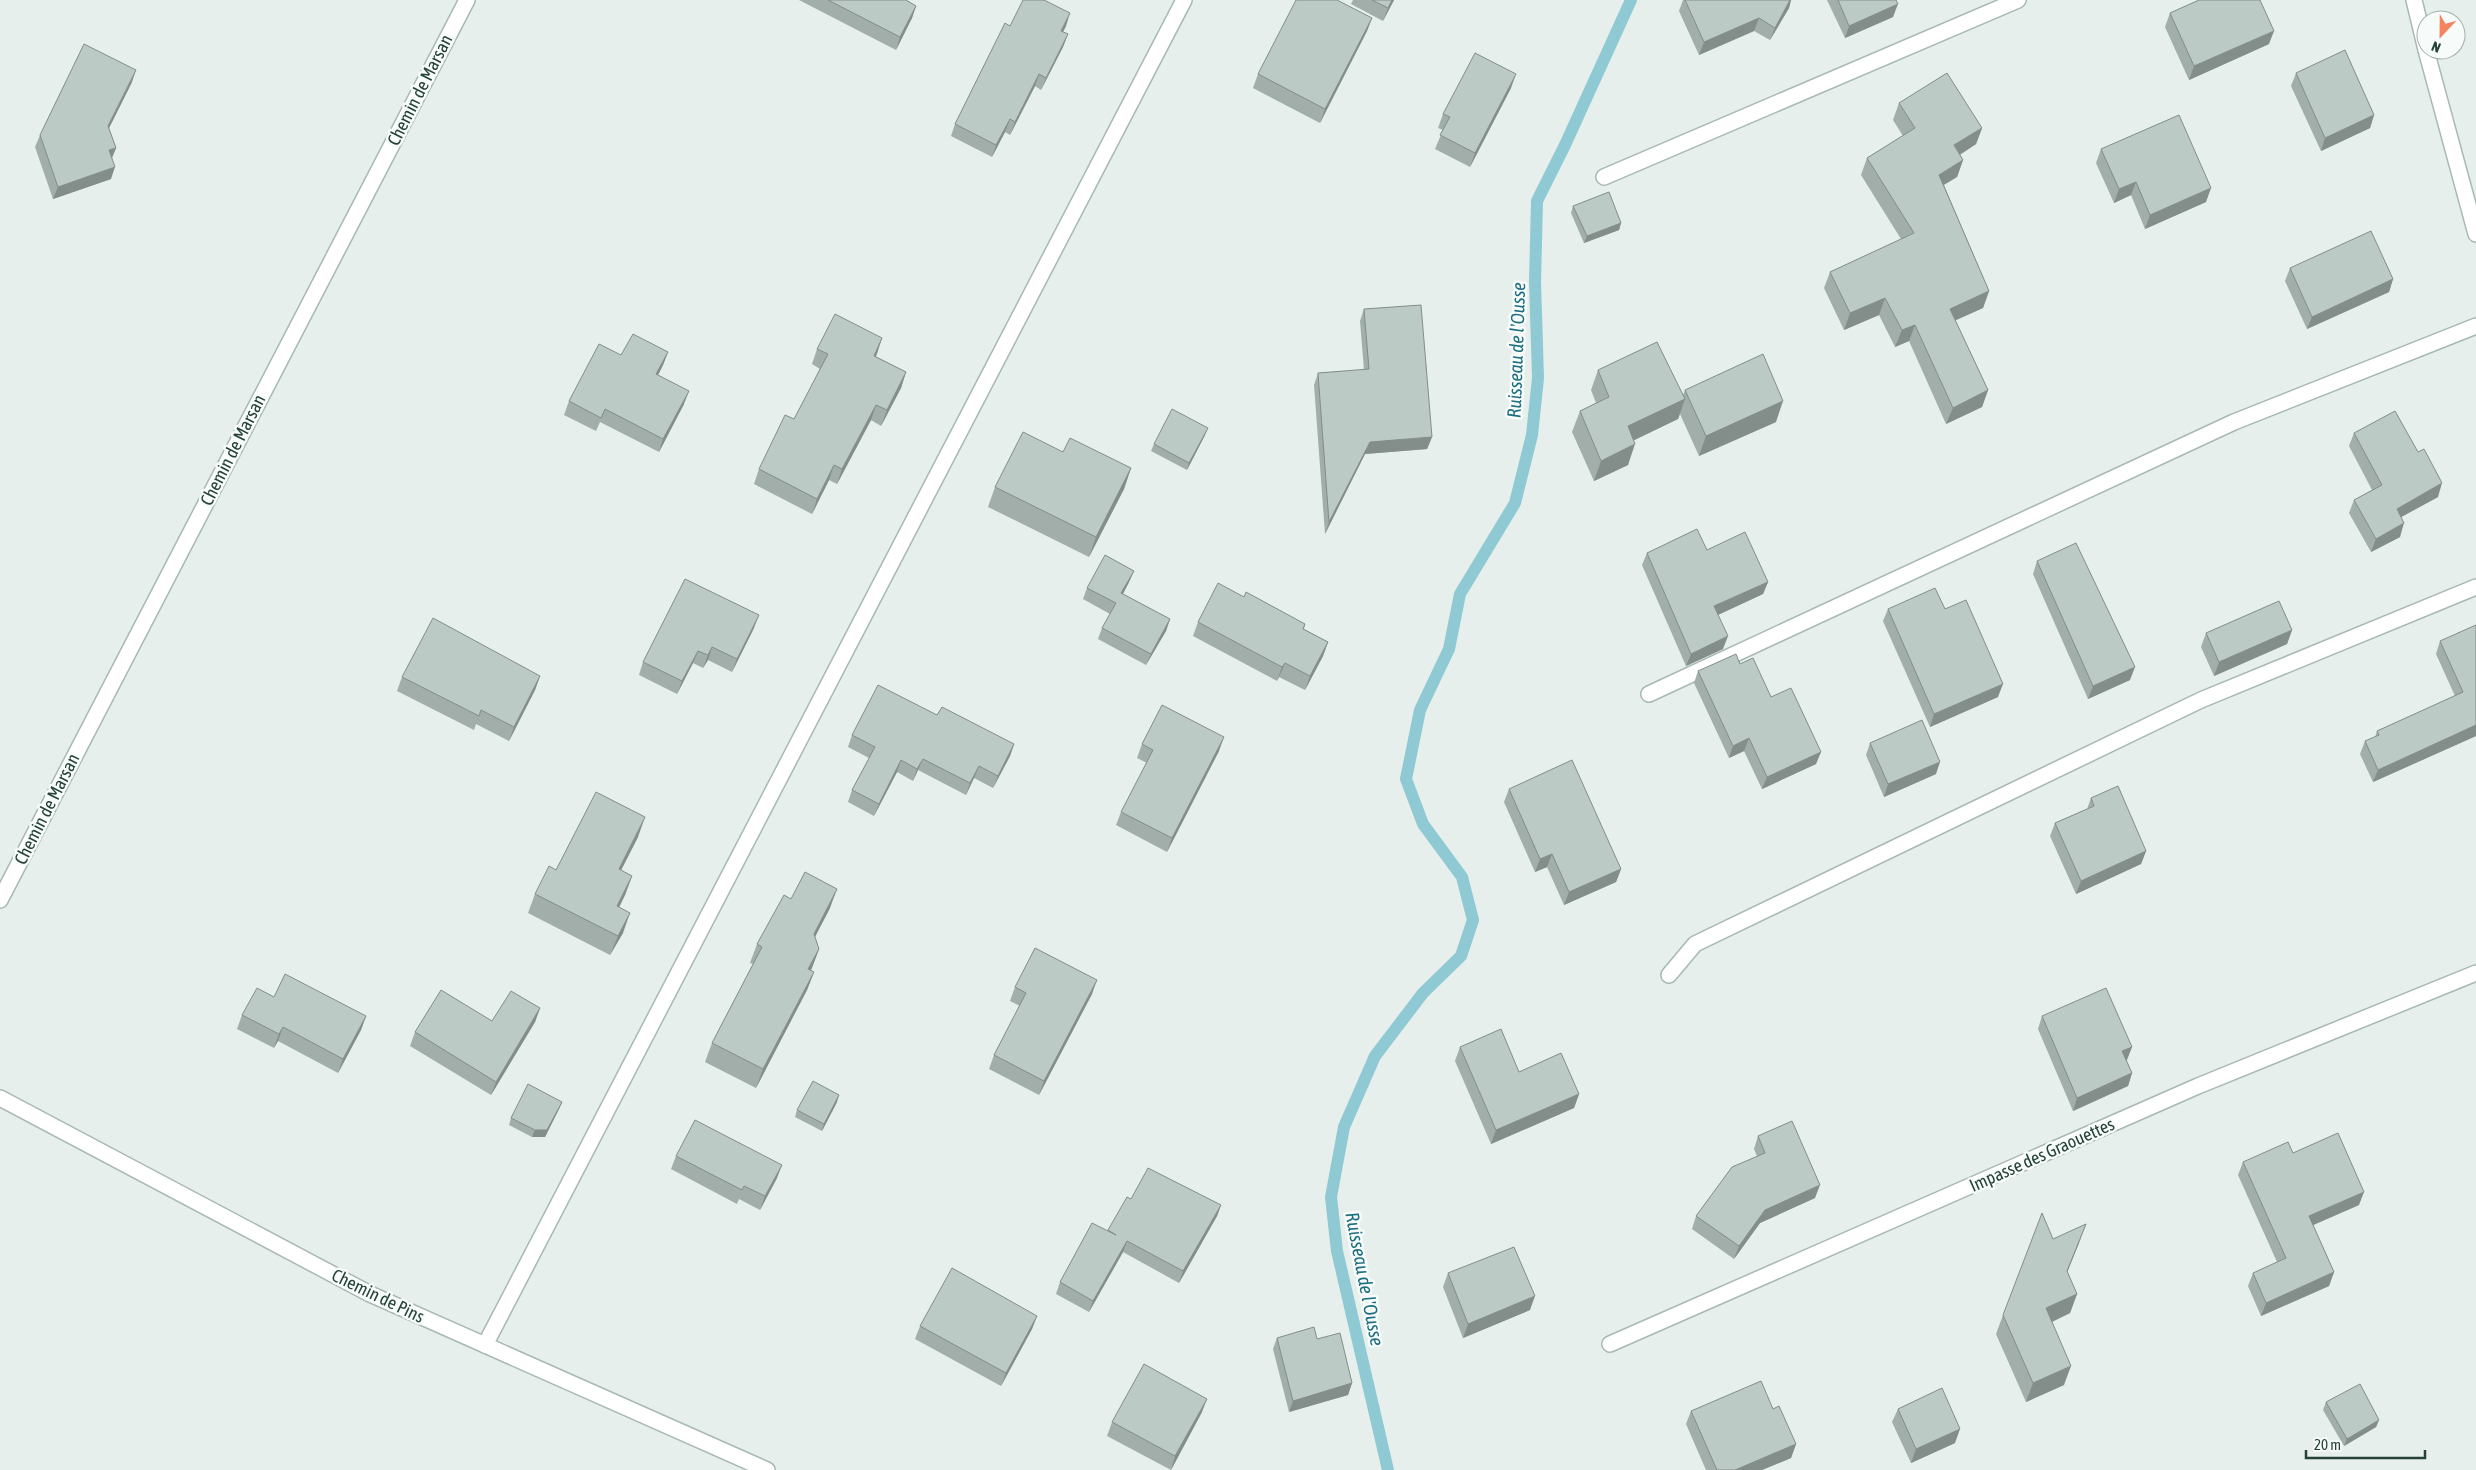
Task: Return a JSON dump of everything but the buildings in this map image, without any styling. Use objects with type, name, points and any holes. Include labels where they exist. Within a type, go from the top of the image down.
[{"type":"street","name":"Chemin de Marsan","points":[[0,900],[466,0]]},
{"type":"street","points":[[484,1345],[1184,0]]},
{"type":"street","points":[[1604,176],[2018,0]]},
{"type":"street","points":[[2429,60],[2476,234]]},
{"type":"street","points":[[1649,694],[2234,422],[2476,326]]},
{"type":"street","points":[[1669,975],[1695,944],[2183,709],[2476,587]]},
{"type":"street","name":"Impasse des Graouettes","points":[[1610,1344],[2198,1086],[2476,973]]},
{"type":"street","name":"Chemin de Pins","points":[[0,1098],[370,1294],[767,1470]]},
{"type":"waterway","name":"Ruisseau de l'Ousse","points":[[1388,1470],[1337,1251],[1331,1197],[1344,1127],[1375,1056],[1423,993],[1461,956],[1473,920],[1462,877],[1423,824],[1406,779],[1420,710],[1449,649],[1460,594],[1515,503],[1532,435],[1538,378],[1535,282],[1537,201],[1565,145],[1631,0]]}]
